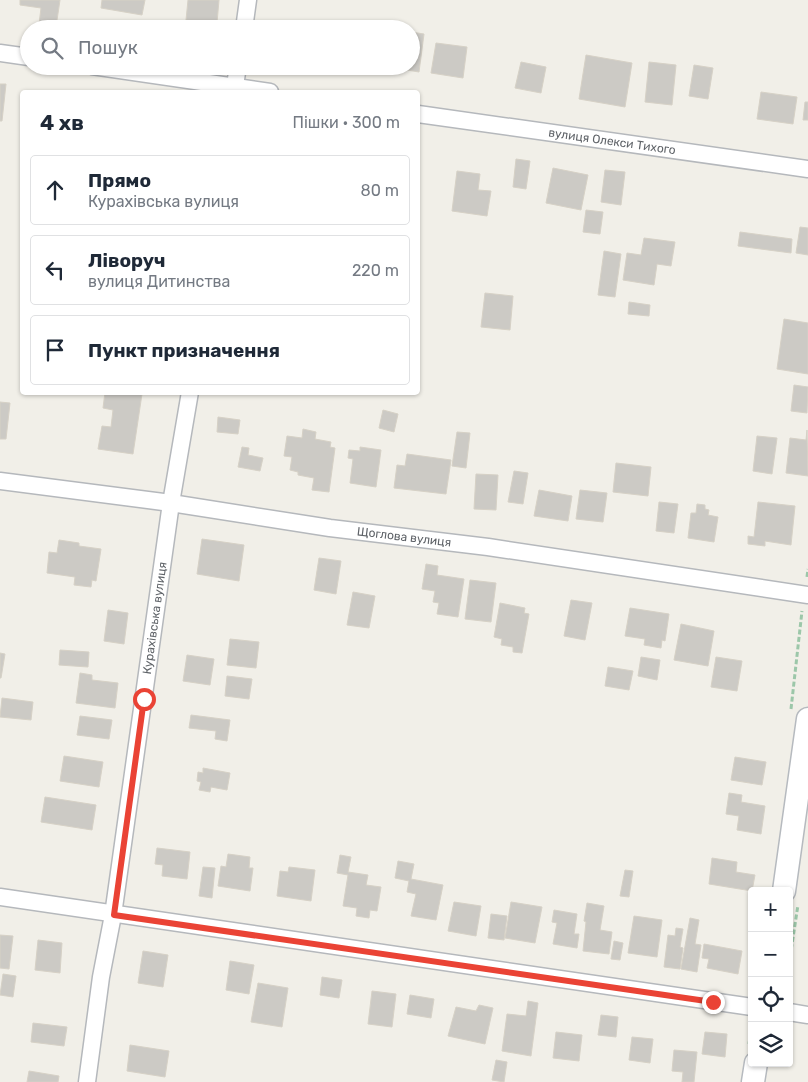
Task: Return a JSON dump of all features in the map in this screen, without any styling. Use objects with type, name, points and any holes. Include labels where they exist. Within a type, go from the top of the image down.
[{"type":"main road","points":[[785,887],[808,719]]},
{"type":"main road","points":[[754,1082],[756,1067]]},
{"type":"street","points":[[245,20],[248,0]]},
{"type":"street","points":[[0,53],[20,56]]},
{"type":"street","points":[[145,75],[234,90],[236,75]]},
{"type":"street","name":"вулиця Олекси Тихого","points":[[420,114],[808,169]]},
{"type":"street","name":"Курахівська вулиця","points":[[88,1082],[101,977],[114,915],[170,503],[189,395]]},
{"type":"street","name":"Щоглова вулиця","points":[[0,481],[170,503],[330,528],[488,547],[808,595]]},
{"type":"street","points":[[0,897],[748,1006]]},
{"type":"street","points":[[793,1013],[808,1015]]},
{"type":"building","points":[[20,0],[60,0],[57,20],[40,20],[41,8],[20,5]]},
{"type":"building","points":[[102,0],[145,0],[142,15],[101,8]]},
{"type":"building","points":[[188,0],[219,0],[217,20],[186,20]]},
{"type":"building","points":[[420,33],[424,34],[420,64]]},
{"type":"building","points":[[436,43],[467,47],[463,78],[431,73]]},
{"type":"building","points":[[586,55],[632,63],[625,107],[579,99]]},
{"type":"building","points":[[521,62],[546,67],[541,93],[515,88]]},
{"type":"building","points":[[649,62],[676,65],[672,105],[645,102]]},
{"type":"building","points":[[694,65],[713,68],[708,99],[689,96]]},
{"type":"building","points":[[0,84],[6,84],[2,121],[0,121]]},
{"type":"building","points":[[761,92],[797,97],[793,124],[757,119]]},
{"type":"building","points":[[805,102],[808,102],[808,120],[803,120]]},
{"type":"building","points":[[516,159],[530,161],[526,189],[513,187]]},
{"type":"building","points":[[553,168],[588,175],[581,210],[546,203]]},
{"type":"building","points":[[605,170],[625,172],[621,205],[601,202]]},
{"type":"building","points":[[457,171],[480,174],[478,190],[491,191],[487,216],[452,211]]},
{"type":"building","points":[[586,210],[603,212],[600,234],[583,232]]},
{"type":"building","points":[[800,227],[808,228],[808,255],[796,253]]},
{"type":"building","points":[[740,232],[792,239],[791,253],[738,246]]},
{"type":"building","points":[[644,238],[675,242],[671,266],[657,264],[654,285],[623,280],[627,253],[641,255]]},
{"type":"building","points":[[604,251],[621,254],[615,297],[598,295]]},
{"type":"building","points":[[485,293],[513,296],[510,330],[481,327]]},
{"type":"building","points":[[629,302],[650,305],[649,316],[628,314]]},
{"type":"building","points":[[784,319],[808,323],[808,374],[777,369]]},
{"type":"building","points":[[794,385],[808,387],[807,413],[791,411]]},
{"type":"building","points":[[105,395],[142,395],[133,454],[98,449],[102,426],[111,427],[113,410],[103,408]]},
{"type":"building","points":[[0,402],[10,403],[6,439],[0,439]]},
{"type":"building","points":[[383,410],[398,414],[394,432],[379,428]]},
{"type":"building","points":[[218,417],[240,420],[238,434],[217,432]]},
{"type":"building","points":[[303,429],[316,432],[315,439],[331,442],[330,447],[335,448],[329,492],[312,490],[314,478],[298,475],[298,472],[290,470],[292,457],[284,456],[287,436],[302,438]]},
{"type":"building","points":[[807,430],[808,476],[786,473],[790,438],[806,440]]},
{"type":"building","points":[[457,432],[470,433],[466,468],[452,466]]},
{"type":"building","points":[[757,436],[777,438],[772,474],[753,471]]},
{"type":"building","points":[[242,447],[249,448],[248,455],[263,458],[260,471],[238,467]]},
{"type":"building","points":[[360,447],[381,450],[376,487],[350,483],[353,459],[348,458],[349,450],[360,451]]},
{"type":"building","points":[[407,454],[451,460],[446,494],[394,488],[397,465],[405,466]]},
{"type":"building","points":[[616,463],[651,467],[648,496],[613,492]]},
{"type":"building","points":[[514,471],[528,473],[523,504],[508,502]]},
{"type":"building","points":[[476,474],[498,475],[496,510],[474,509]]},
{"type":"building","points":[[539,490],[572,496],[568,521],[534,516]]},
{"type":"building","points":[[580,490],[607,493],[603,522],[576,519]]},
{"type":"building","points":[[659,502],[678,504],[674,533],[656,531]]},
{"type":"building","points":[[758,502],[795,506],[791,545],[765,541],[765,546],[748,544],[748,536],[754,537]]},
{"type":"building","points":[[697,504],[705,505],[705,509],[709,510],[708,515],[718,517],[714,542],[688,538],[691,513],[696,513]]},
{"type":"building","points":[[202,539],[244,545],[239,581],[197,574]]},
{"type":"building","points":[[59,540],[79,543],[79,546],[101,549],[96,581],[92,580],[91,587],[74,585],[75,577],[47,573],[49,552],[57,553]]},
{"type":"building","points":[[319,558],[341,561],[336,594],[314,590]]},
{"type":"building","points":[[426,564],[438,566],[437,575],[464,579],[458,617],[437,614],[439,603],[433,602],[435,591],[422,589]]},
{"type":"building","points":[[470,580],[496,583],[491,622],[465,619]]},
{"type":"building","points":[[353,592],[375,596],[369,628],[347,625]]},
{"type":"building","points":[[571,600],[592,603],[585,640],[564,636]]},
{"type":"building","points":[[500,603],[525,608],[524,613],[529,614],[522,653],[513,652],[513,647],[501,645],[502,639],[494,637]]},
{"type":"building","points":[[630,608],[669,614],[665,641],[662,640],[661,648],[644,645],[645,639],[625,636]]},
{"type":"building","points":[[108,610],[128,613],[124,644],[104,641]]},
{"type":"building","points":[[681,624],[714,631],[708,666],[674,660]]},
{"type":"building","points":[[230,639],[259,642],[256,668],[227,665]]},
{"type":"building","points":[[60,650],[89,652],[88,667],[59,665]]},
{"type":"building","points":[[0,653],[5,654],[1,678],[0,678]]},
{"type":"building","points":[[187,655],[214,659],[210,685],[183,681]]},
{"type":"building","points":[[641,657],[660,660],[657,680],[638,676]]},
{"type":"building","points":[[716,657],[742,661],[737,691],[711,687]]},
{"type":"building","points":[[608,667],[633,671],[629,690],[605,686]]},
{"type":"building","points":[[80,673],[92,675],[92,680],[118,683],[115,708],[76,703]]},
{"type":"building","points":[[227,676],[252,679],[249,699],[225,696]]},
{"type":"building","points":[[2,698],[33,702],[31,720],[0,717]]},
{"type":"building","points":[[191,715],[230,720],[227,741],[215,739],[216,731],[189,728]]},
{"type":"building","points":[[80,716],[112,720],[109,739],[77,735]]},
{"type":"building","points":[[64,756],[103,762],[99,787],[60,781]]},
{"type":"building","points":[[735,757],[766,762],[762,785],[731,780]]},
{"type":"building","points":[[203,768],[230,773],[227,790],[211,787],[210,792],[199,790],[201,782],[197,781],[198,772],[203,773]]},
{"type":"building","points":[[729,793],[742,795],[741,802],[765,806],[761,834],[737,830],[739,816],[726,814]]},
{"type":"building","points":[[45,797],[96,805],[92,830],[41,822]]},
{"type":"building","points":[[157,848],[190,852],[187,879],[162,876],[163,865],[155,864]]},
{"type":"building","points":[[228,854],[250,857],[249,868],[253,868],[250,891],[218,886],[221,866],[226,867]]},
{"type":"building","points":[[340,855],[351,857],[348,872],[368,875],[366,885],[381,887],[377,911],[370,910],[369,918],[356,916],[357,908],[343,906],[348,875],[337,873]]},
{"type":"building","points":[[712,858],[737,862],[736,872],[755,875],[753,887],[748,887],[748,890],[709,884]]},
{"type":"building","points":[[398,861],[414,864],[411,879],[443,885],[436,920],[411,916],[416,894],[407,892],[409,881],[395,878]]},
{"type":"building","points":[[203,867],[215,868],[212,898],[199,896]]},
{"type":"building","points":[[289,867],[315,870],[311,901],[277,896],[280,871],[288,872]]},
{"type":"building","points":[[625,870],[633,871],[629,897],[620,896]]},
{"type":"building","points":[[454,902],[481,906],[476,936],[448,931]]},
{"type":"building","points":[[511,902],[542,907],[535,943],[505,938]]},
{"type":"building","points":[[587,903],[604,906],[600,930],[612,932],[609,954],[583,951]]},
{"type":"building","points":[[554,910],[577,914],[574,934],[579,934],[577,948],[553,944],[557,923],[552,922]]},
{"type":"building","points":[[491,914],[507,916],[504,940],[488,938]]},
{"type":"building","points":[[634,916],[662,920],[657,957],[628,953]]},
{"type":"building","points":[[690,918],[699,920],[695,944],[701,945],[697,972],[681,969]]},
{"type":"building","points":[[676,928],[683,929],[680,947],[683,948],[680,969],[664,967],[668,935],[675,936]]},
{"type":"building","points":[[0,935],[13,936],[9,969],[0,968]]},
{"type":"building","points":[[38,940],[62,943],[60,973],[35,970]]},
{"type":"building","points":[[614,941],[623,943],[620,960],[611,959]]},
{"type":"building","points":[[704,944],[742,951],[738,974],[707,968],[709,959],[702,958]]},
{"type":"building","points":[[143,951],[168,955],[163,987],[138,983]]},
{"type":"building","points":[[230,961],[254,965],[249,994],[226,990]]},
{"type":"building","points":[[3,974],[16,976],[13,997],[0,995]]},
{"type":"building","points":[[322,977],[342,980],[339,998],[320,995]]},
{"type":"building","points":[[258,983],[288,988],[282,1027],[251,1022]]},
{"type":"building","points":[[372,991],[396,994],[392,1027],[368,1024]]},
{"type":"building","points":[[410,995],[434,999],[431,1018],[407,1014]]},
{"type":"building","points":[[528,1001],[538,1003],[531,1056],[502,1051],[507,1014],[526,1016]]},
{"type":"building","points":[[479,1005],[493,1008],[485,1044],[448,1036],[456,1007],[476,1011]]},
{"type":"building","points":[[601,1015],[618,1017],[616,1037],[598,1035]]},
{"type":"building","points":[[33,1023],[67,1027],[64,1046],[31,1042]]},
{"type":"building","points":[[556,1032],[582,1035],[579,1061],[553,1058]]},
{"type":"building","points":[[705,1032],[727,1034],[725,1057],[702,1054]]},
{"type":"building","points":[[632,1037],[653,1039],[650,1063],[629,1060]]},
{"type":"building","points":[[130,1045],[169,1051],[165,1077],[127,1071]]},
{"type":"building","points":[[674,1050],[697,1052],[694,1082],[682,1082],[683,1072],[672,1071]]},
{"type":"building","points":[[496,1060],[507,1062],[504,1082],[492,1080]]},
{"type":"building","points":[[29,1071],[59,1076],[58,1082],[27,1082]]},
{"type":"route","points":[[144,699],[114,915],[713,1002]]}]
